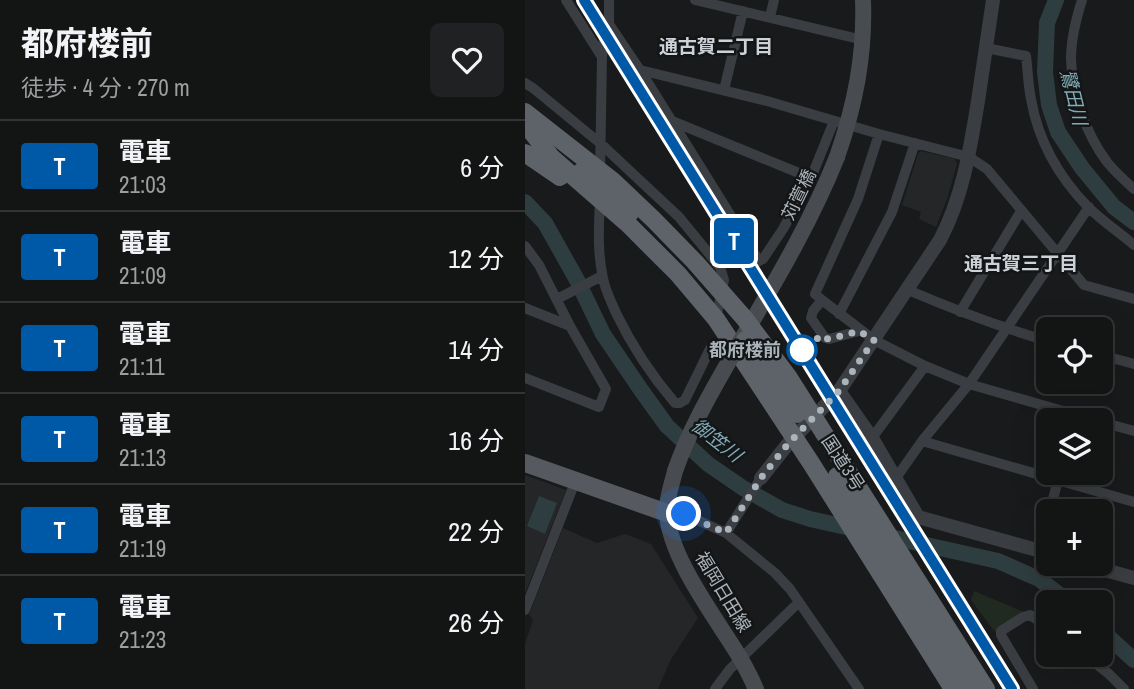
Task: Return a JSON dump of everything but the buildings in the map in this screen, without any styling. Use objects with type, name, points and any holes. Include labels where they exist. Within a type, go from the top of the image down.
[{"type":"highway","name":"国道3号","points":[[525,112],[613,181],[654,219],[744,319],[789,378],[986,689]]},
{"type":"highway","name":"国道3号","points":[[525,125],[572,162],[649,231],[687,270],[740,333],[785,395],[971,689]]},
{"type":"highway","points":[[525,125],[559,166],[600,203],[689,297],[715,331],[953,689]]},
{"type":"highway","points":[[525,153],[628,223],[678,274],[716,319],[790,441]]},
{"type":"highway","points":[[872,570],[941,689]]},
{"type":"main road","points":[[841,123],[856,91],[863,40],[863,0]]},
{"type":"main road","name":"苅萱橋","points":[[675,471],[692,428],[823,193],[837,157],[841,123]]},
{"type":"main road","points":[[525,464],[667,513]]},
{"type":"main road","name":"福岡日田線","points":[[675,471],[667,513],[679,556],[741,658],[756,689]]},
{"type":"street","points":[[566,0],[602,57]]},
{"type":"street","points":[[609,0],[610,24],[604,39],[602,57],[600,278],[625,332],[654,378],[675,402],[685,400],[710,349]]},
{"type":"street","points":[[695,0],[863,40]]},
{"type":"street","points":[[770,17],[774,0]]},
{"type":"street","points":[[726,533],[761,478],[790,441],[839,391],[908,290],[950,222],[969,157],[993,0]]},
{"type":"street","points":[[1082,0],[1071,58],[1074,83],[1094,142],[1108,163],[1134,189]]},
{"type":"street","points":[[724,90],[743,11]]},
{"type":"street","points":[[610,24],[759,261],[783,229],[841,123]]},
{"type":"street","points":[[986,48],[1026,56],[1031,101],[1050,156],[1064,178],[1089,207],[1134,244]]},
{"type":"street","points":[[641,70],[767,101],[969,157],[987,169],[1084,285],[1134,299]]},
{"type":"street","points":[[525,83],[601,144],[679,218],[720,267],[724,280],[716,319]]},
{"type":"street","points":[[672,121],[811,178]]},
{"type":"street","points":[[879,134],[858,199],[815,294],[859,331],[925,366],[969,384],[1044,408]]},
{"type":"street","points":[[839,314],[892,212],[915,143]]},
{"type":"street","points":[[897,478],[922,441],[969,384],[1089,207]]},
{"type":"street","points":[[960,312],[1021,211]]},
{"type":"street","points":[[525,246],[560,297],[570,326],[606,389],[599,407],[525,377]]},
{"type":"street","points":[[525,259],[539,265]]},
{"type":"street","points":[[560,297],[600,278]]},
{"type":"street","points":[[908,290],[960,312],[1036,338]]},
{"type":"street","points":[[822,300],[813,310],[811,318],[825,338],[859,331]]},
{"type":"street","points":[[525,308],[570,326]]},
{"type":"street","points":[[1113,358],[1134,364]]},
{"type":"street","points":[[872,438],[925,366]]},
{"type":"street","points":[[839,391],[872,438],[918,517],[1036,550]]},
{"type":"street","points":[[1113,425],[1134,431]]},
{"type":"street","points":[[922,441],[1036,471]]},
{"type":"street","points":[[525,610],[575,482]]},
{"type":"street","points":[[1083,485],[1134,502]]},
{"type":"street","points":[[667,513],[684,514],[726,533],[775,573],[790,589],[859,689]]},
{"type":"street","points":[[1113,572],[1134,578]]},
{"type":"street","points":[[715,689],[730,669],[799,602]]},
{"type":"street","points":[[1033,689],[1001,631],[1030,615],[1036,619]]},
{"type":"street","points":[[1100,667],[1124,689]]},
{"type":"shaded area","points":[[921,151],[955,159],[957,164],[936,227],[919,219],[921,212],[902,205]]},
{"type":"shaded area","points":[[525,475],[566,490],[525,594]]},
{"type":"shaded area","points":[[539,496],[557,503],[545,534],[527,526]]},
{"type":"shaded area","points":[[563,528],[597,543],[625,534],[651,544],[698,618],[670,661],[658,689],[525,689],[525,644],[533,620],[529,615]]},
{"type":"shaded area","points":[[974,591],[1024,612],[995,632],[971,600]]},
{"type":"waterway","name":"鷺田川","points":[[1056,0],[1047,23],[1045,72],[1049,105],[1058,132],[1082,168],[1114,207],[1134,222]]},
{"type":"waterway","name":"御笠川","points":[[525,202],[545,223],[603,334],[641,390],[667,426],[708,464],[782,510],[810,519],[998,561],[1039,579],[1053,590]]},
{"type":"waterway","name":"御笠川","points":[[1113,641],[1134,660]]},
{"type":"railway","points":[[584,0],[1012,689]]},
{"type":"train","name":"T","points":[[584,0],[1012,689]]},
{"type":"place","name":"都府楼前","points":[[802,350]]},
{"type":"district","name":"通古賀二丁目","points":[[716,46]]},
{"type":"district","name":"通古賀三丁目","points":[[1021,263]]},
{"type":"route","points":[[684,514],[726,533],[761,478],[787,445],[839,391],[874,340],[859,331],[829,339],[822,335],[802,350]]}]
